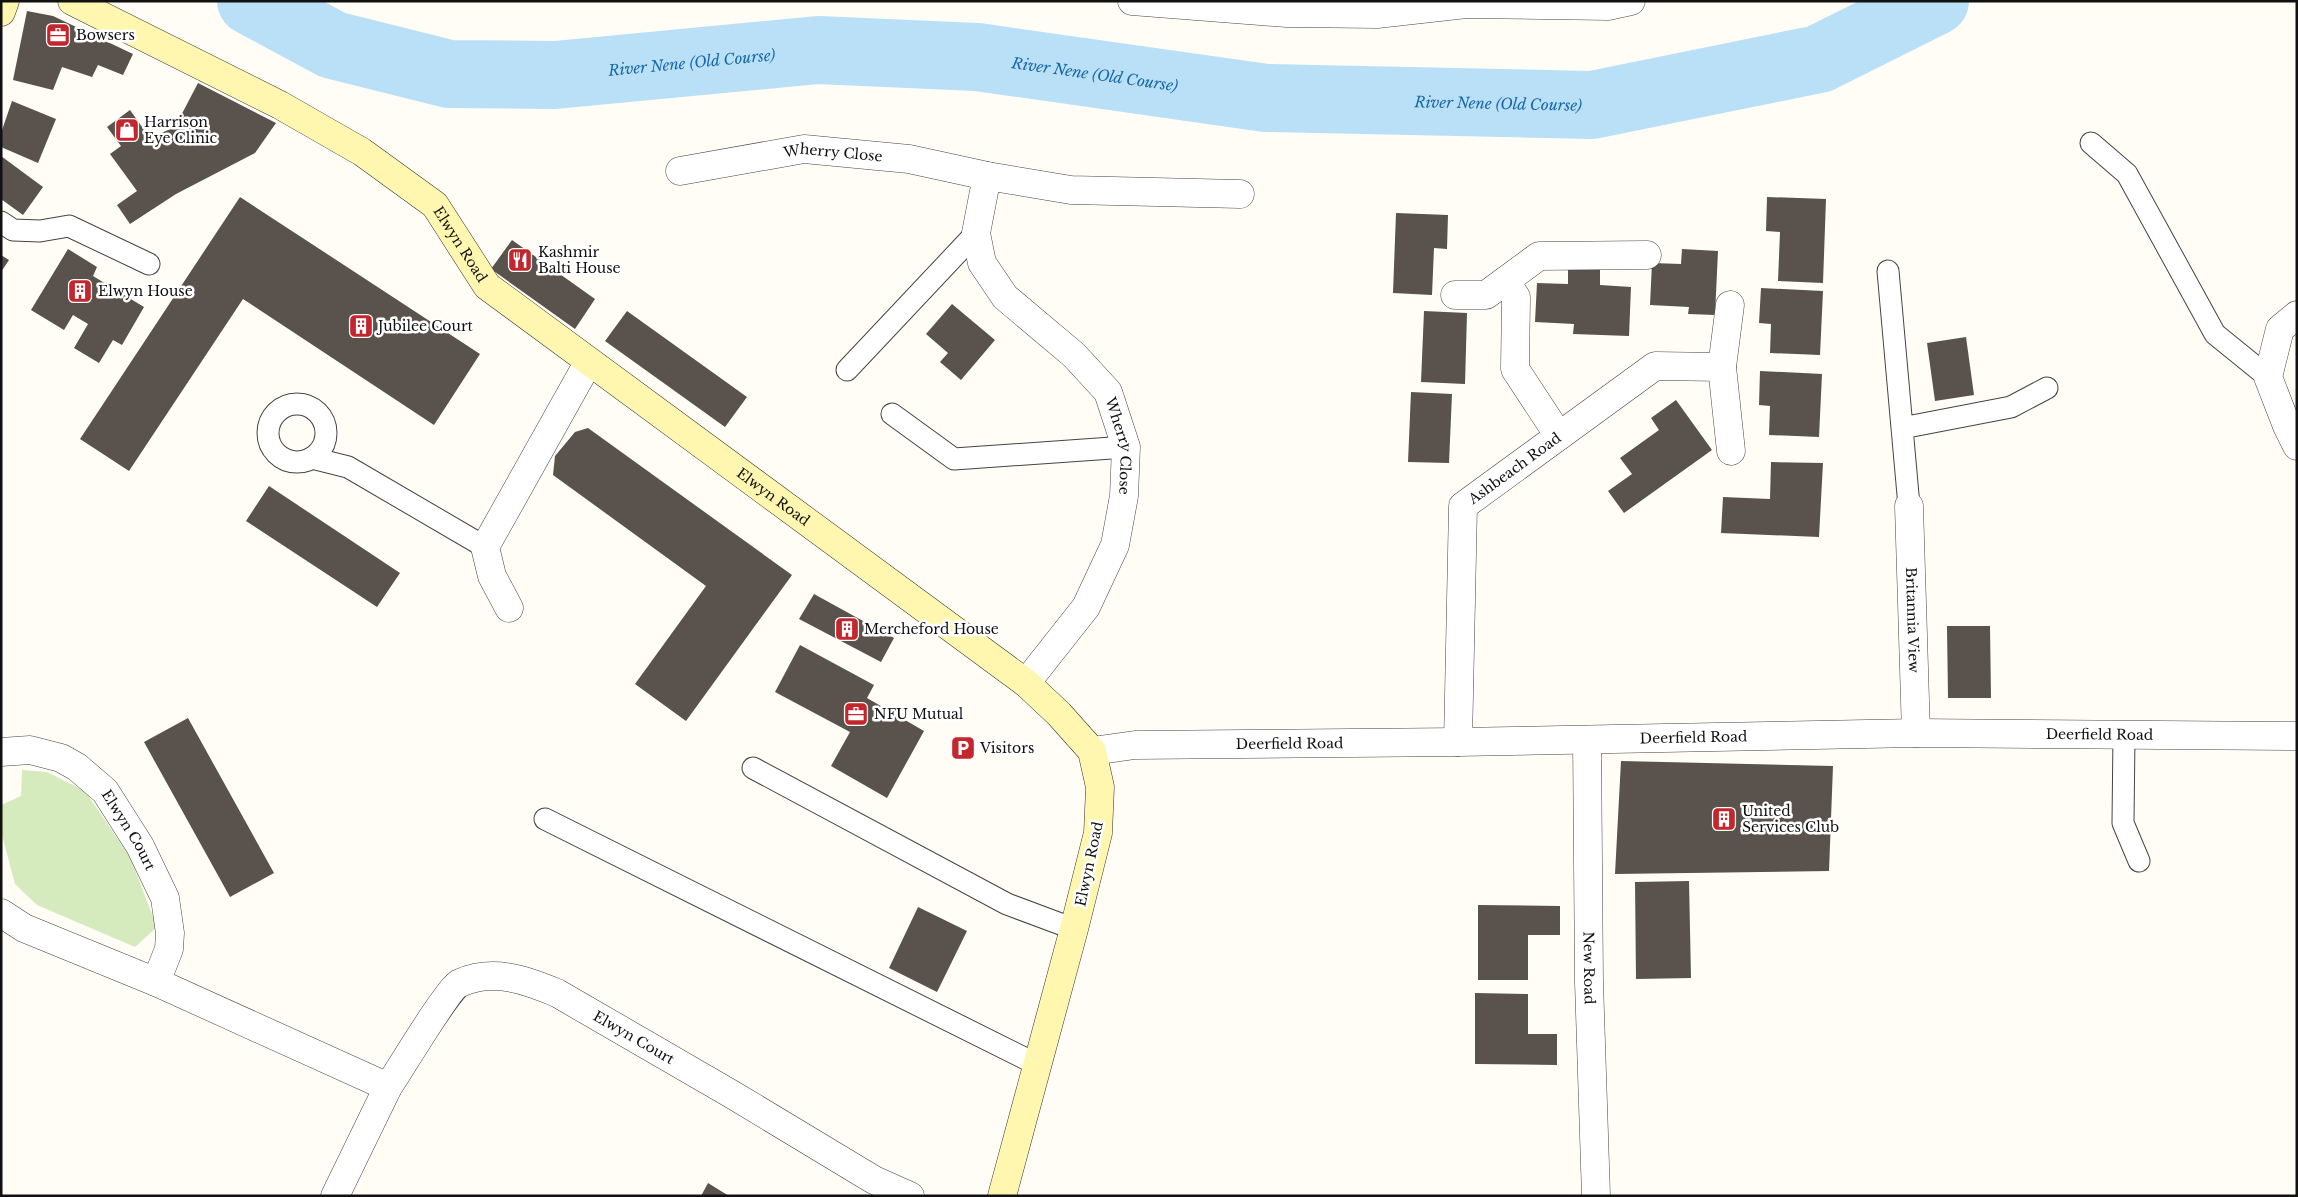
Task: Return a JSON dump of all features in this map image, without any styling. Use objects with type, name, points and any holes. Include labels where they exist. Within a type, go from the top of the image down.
[{"type":"street","points":[[1,12],[5,1]]},
{"type":"street","name":"Elwyn Road","points":[[72,1],[280,105],[362,152],[435,205],[487,286],[588,363],[1026,684],[1059,714],[1092,751],[1100,787],[1098,833],[1002,1196]]},
{"type":"street","points":[[1132,1],[1287,13],[1377,14],[1466,4],[1608,6],[1631,1]]},
{"type":"street","name":"Wherry Close","points":[[680,171],[804,149],[909,159],[986,176],[1071,190],[1240,194]]},
{"type":"street","name":"Wherry Close","points":[[986,176],[976,233],[982,263],[1005,297],[1074,355],[1108,392],[1126,447],[1124,496],[1115,545],[1086,607],[1026,684]]},
{"type":"street","points":[[1455,295],[1486,295],[1539,256],[1647,254]]},
{"type":"street","points":[[1505,282],[1516,297],[1515,369],[1559,436]]},
{"type":"street","points":[[1730,306],[1722,367],[1731,451]]},
{"type":"street","points":[[2297,316],[2280,329],[2268,378],[2297,446]]},
{"type":"street","points":[[509,608],[492,576],[485,547],[588,363]]},
{"type":"street","name":"Ashbeach Road","points":[[1458,742],[1463,506],[1655,366],[1722,367]]},
{"type":"street","name":"Britannia View","points":[[1909,506],[1916,733]]},
{"type":"street","name":"Deerfield Road","points":[[1092,751],[1135,746],[1587,740],[1916,733],[2297,736]]},
{"type":"street","name":"New Road","points":[[1587,740],[1589,982],[1596,1196]]},
{"type":"street","name":"Elwyn Court","points":[[1,752],[30,750],[61,758],[77,767],[105,791],[140,846],[165,898],[170,933],[169,949],[156,982]]},
{"type":"street","points":[[1,913],[24,928],[156,982],[388,1087]]},
{"type":"street","name":"Elwyn Court","points":[[335,1196],[388,1087],[446,997],[458,983],[478,977],[502,976],[526,980],[557,993],[733,1095],[874,1180],[910,1196]]},
{"type":"lane","points":[[2090,143],[2126,174],[2215,334],[2268,378]]},
{"type":"lane","points":[[1,222],[12,230],[40,231],[69,226],[149,264]]},
{"type":"lane","points":[[847,370],[976,233]]},
{"type":"lane","points":[[1888,271],[1909,506]]},
{"type":"lane","points":[[1902,428],[2011,407],[2046,388]]},
{"type":"lane","points":[[892,414],[954,459],[1126,447]]},
{"type":"lane","points":[[312,458],[348,467],[485,547]]},
{"type":"lane","points":[[2124,735],[2123,823],[2139,861]]},
{"type":"lane","points":[[753,768],[1007,904],[1074,929]]},
{"type":"lane","points":[[545,819],[1038,1065]]},
{"type":"green space","points":[[22,770],[47,772],[85,791],[130,857],[157,927],[135,947],[37,905],[15,884],[1,831],[1,805],[21,796]]},
{"type":"building","name":"Bowsers","points":[[27,11],[53,16],[133,54],[123,75],[98,65],[92,77],[62,67],[53,90],[13,80]]},
{"type":"building","points":[[198,83],[276,123],[255,153],[176,194],[130,224],[117,205],[137,191],[110,154],[121,146],[107,127],[130,110],[150,138],[175,127]]},
{"type":"building","points":[[12,101],[56,119],[38,163],[1,147],[1,133]]},
{"type":"building","points":[[1,156],[43,187],[23,215],[1,199]]},
{"type":"building","name":"Jubilee Court","points":[[240,197],[480,354],[434,425],[243,299],[129,471],[80,439]]},
{"type":"building","points":[[1767,197],[1826,199],[1823,283],[1778,281],[1780,232],[1766,231]]},
{"type":"building","points":[[1396,213],[1448,215],[1447,249],[1434,248],[1432,295],[1393,293]]},
{"type":"building","points":[[512,240],[595,299],[575,329],[491,269]]},
{"type":"building","name":"Elwyn House","points":[[68,249],[97,267],[93,276],[144,307],[122,345],[113,340],[99,363],[74,348],[88,324],[73,315],[64,330],[31,310]]},
{"type":"building","points":[[1682,249],[1718,251],[1715,315],[1688,314],[1689,307],[1650,305],[1652,263],[1681,264]]},
{"type":"building","points":[[1,255],[9,260],[1,272]]},
{"type":"building","points":[[1568,265],[1600,266],[1600,285],[1631,287],[1629,336],[1573,334],[1574,324],[1535,322],[1537,283],[1568,284]]},
{"type":"building","points":[[1761,288],[1823,291],[1820,355],[1770,353],[1771,324],[1759,323]]},
{"type":"building","points":[[952,304],[995,340],[961,380],[940,362],[948,353],[926,334]]},
{"type":"building","points":[[627,311],[747,397],[725,427],[605,341]]},
{"type":"building","points":[[1424,311],[1467,313],[1465,384],[1421,382]]},
{"type":"building","points":[[1966,337],[1974,395],[1935,401],[1927,343]]},
{"type":"building","points":[[1760,371],[1822,374],[1819,437],[1769,435],[1770,406],[1759,405]]},
{"type":"building","points":[[1411,392],[1452,394],[1449,463],[1408,462]]},
{"type":"building","points":[[1676,400],[1712,450],[1624,513],[1608,491],[1632,474],[1620,458],[1659,430],[1651,418]]},
{"type":"building","points":[[588,428],[792,575],[686,721],[635,684],[706,586],[553,475],[555,456],[575,432]]},
{"type":"building","points":[[1771,462],[1823,463],[1819,537],[1721,533],[1723,497],[1770,499]]},
{"type":"building","points":[[269,486],[400,573],[377,607],[246,521]]},
{"type":"building","name":"Mercheford House","points":[[814,594],[894,638],[881,662],[799,619]]},
{"type":"building","points":[[1947,626],[1990,626],[1991,698],[1948,698]]},
{"type":"building","name":"NFU Mutual","points":[[800,645],[874,685],[867,698],[924,731],[887,798],[831,766],[850,732],[775,692]]},
{"type":"building","points":[[188,718],[274,873],[230,897],[144,742]]},
{"type":"building","name":"United Services Club","points":[[1621,761],[1833,766],[1829,871],[1615,874]]},
{"type":"building","points":[[1689,881],[1691,978],[1636,979],[1635,882]]},
{"type":"building","points":[[1478,905],[1560,906],[1560,935],[1528,935],[1528,980],[1478,980]]},
{"type":"building","points":[[918,907],[967,931],[937,992],[889,968]]},
{"type":"building","points":[[1475,993],[1528,994],[1528,1034],[1557,1034],[1557,1065],[1475,1064]]},
{"type":"building","points":[[708,1183],[729,1196],[701,1196]]},
{"type":"waterway","name":"River Nene (Old Course)","points":[[251,1],[333,45],[449,74],[555,75],[818,50],[977,57],[1266,98],[1592,105],[1819,59],[1935,1]]},
{"type":"place","name":"Bowsers","points":[[58,35]]},
{"type":"place","name":"Harrison Eye Clinic","points":[[127,130]]},
{"type":"place","name":"Kashmir Balti House","points":[[520,260]]},
{"type":"place","name":"Elwyn House","points":[[80,291]]},
{"type":"place","name":"Jubilee Court","points":[[361,326]]},
{"type":"place","name":"Mercheford House","points":[[847,629]]},
{"type":"place","name":"NFU Mutual","points":[[856,714]]},
{"type":"place","name":"Visitors","points":[[963,748]]},
{"type":"place","name":"United Services Club","points":[[1724,819]]}]
